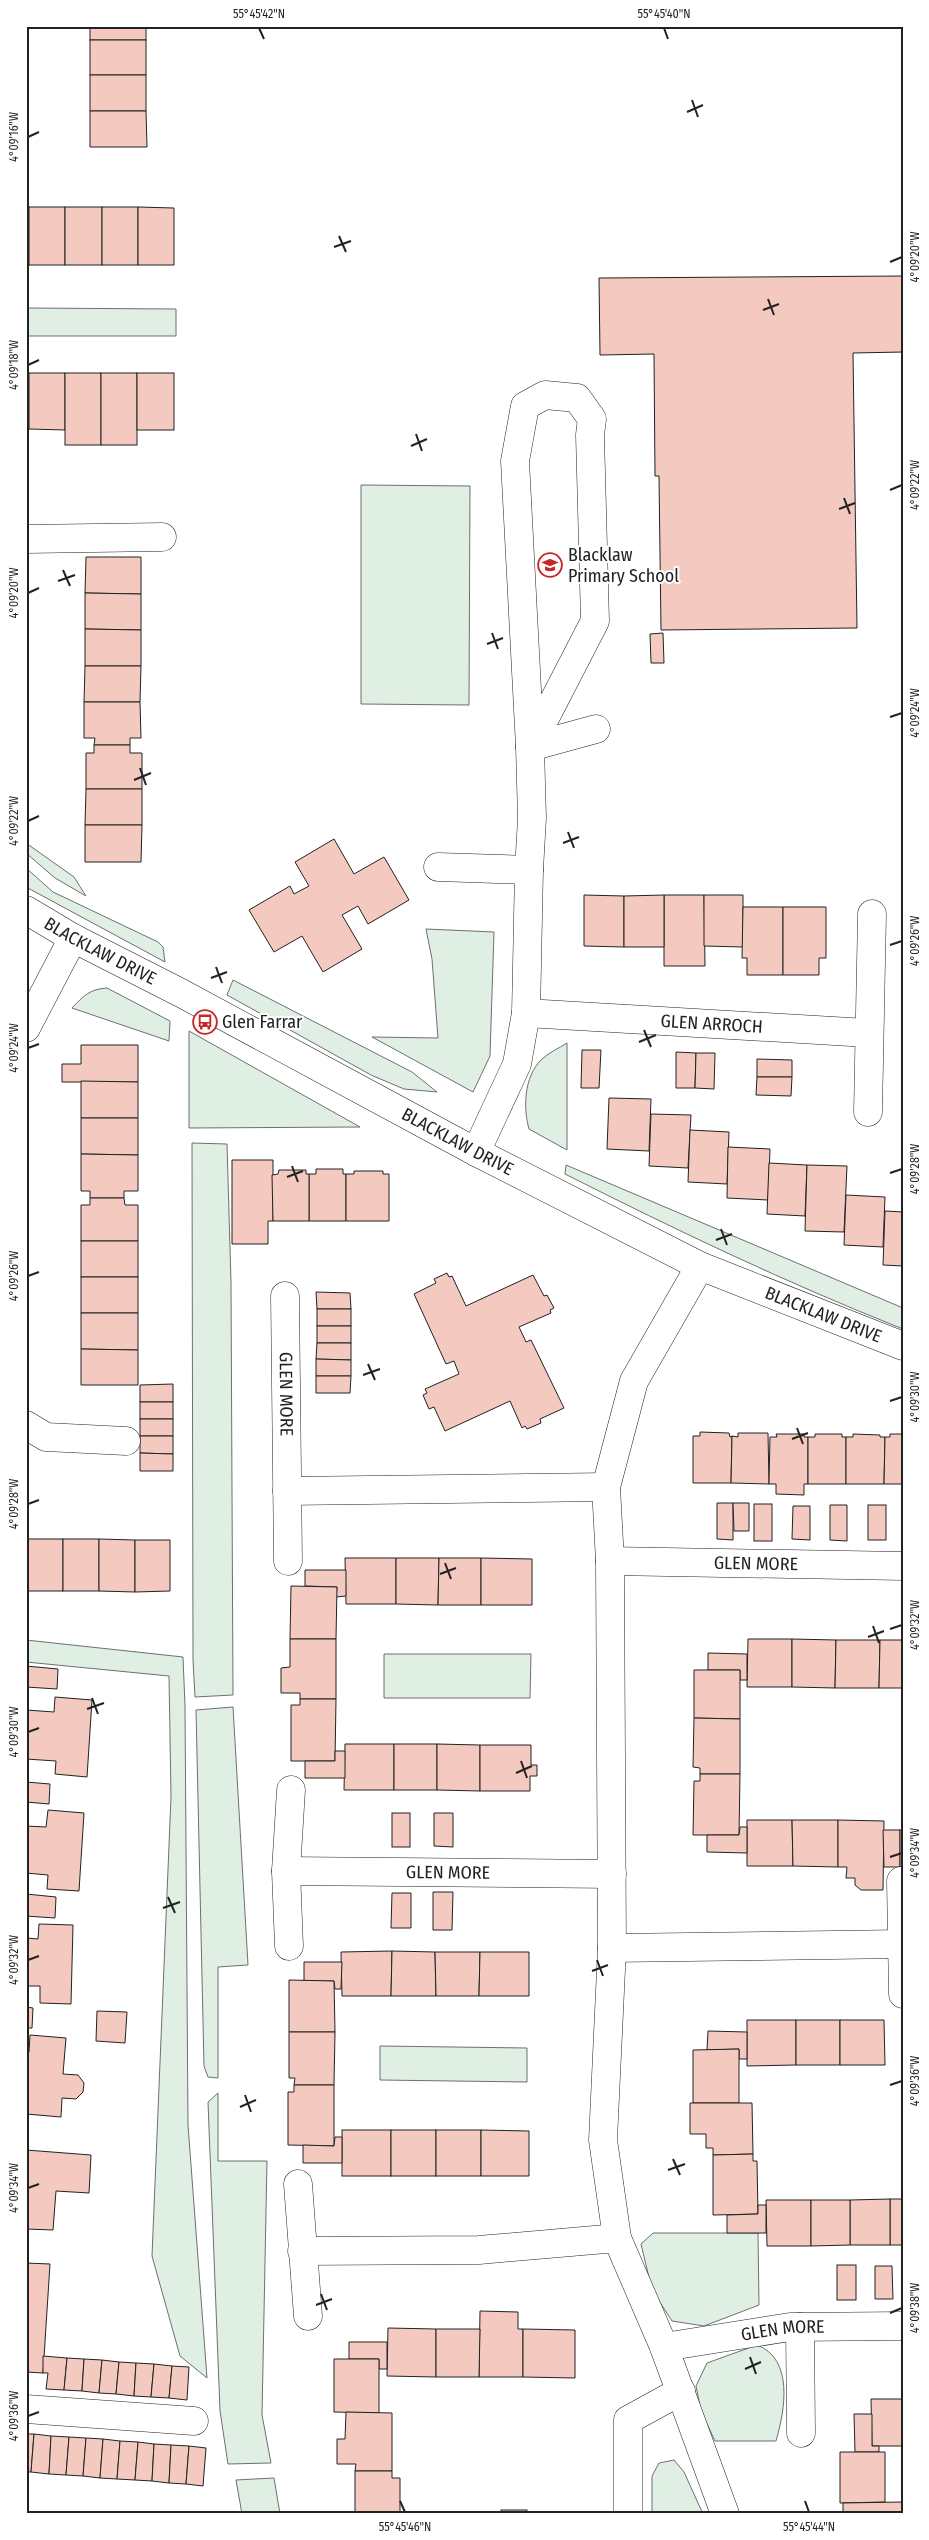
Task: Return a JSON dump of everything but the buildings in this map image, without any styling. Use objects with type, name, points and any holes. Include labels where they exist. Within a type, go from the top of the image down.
[{"type":"street","points":[[476,1152],[517,1064],[526,1013],[532,818],[515,461],[525,406],[545,395],[577,398],[592,419],[590,436],[594,620],[530,747]]},
{"type":"street","points":[[26,539],[162,537]]},
{"type":"street","points":[[530,747],[596,729]]},
{"type":"street","points":[[438,867],[529,870]]},
{"type":"street","name":"BLACKLAW DRIVE","points":[[26,910],[73,938],[181,993],[476,1152],[700,1266],[903,1346]]},
{"type":"street","points":[[868,1112],[868,1033],[872,914]]},
{"type":"street","points":[[26,1028],[73,938]]},
{"type":"street","name":"GLEN ARROCH","points":[[526,1013],[868,1033]]},
{"type":"street","points":[[700,1266],[634,1381],[606,1487],[610,1561],[612,1948],[603,2140],[616,2238],[664,2347],[724,2514]]},
{"type":"street","name":"GLEN MORE","points":[[285,1296],[288,1561]]},
{"type":"street","points":[[26,1425],[46,1437],[126,1441]]},
{"type":"street","points":[[287,1491],[606,1487]]},
{"type":"street","name":"GLEN MORE","points":[[610,1561],[903,1566]]},
{"type":"street","points":[[289,1946],[286,1871],[291,1790]]},
{"type":"street","name":"GLEN MORE","points":[[286,1871],[612,1874]]},
{"type":"street","points":[[901,1881],[903,1994]]},
{"type":"street","points":[[612,1948],[902,1944]]},
{"type":"street","points":[[298,2184],[308,2316]]},
{"type":"street","points":[[302,2251],[479,2250],[616,2238]]},
{"type":"street","name":"GLEN MORE","points":[[664,2347],[800,2327],[903,2326]]},
{"type":"street","points":[[800,2327],[801,2433]]},
{"type":"street","points":[[628,2514],[628,2420],[680,2391]]},
{"type":"street","points":[[26,2410],[194,2421]]},
{"type":"green space","points":[[26,308],[176,309],[176,336],[26,336]]},
{"type":"green space","points":[[361,485],[470,486],[469,705],[361,704]]},
{"type":"green space","points":[[26,843],[74,877],[86,896],[55,878],[26,853]]},
{"type":"green space","points":[[26,868],[53,892],[158,942],[163,947],[165,962],[26,887]]},
{"type":"green space","points":[[426,929],[494,932],[490,1056],[473,1092],[372,1037],[438,1038],[432,959]]},
{"type":"green space","points":[[233,980],[412,1072],[437,1092],[404,1089],[371,1075],[227,995]]},
{"type":"green space","points":[[107,988],[170,1021],[169,1041],[72,1008],[87,994]]},
{"type":"green space","points":[[189,1031],[360,1127],[189,1128]]},
{"type":"green space","points":[[567,1043],[567,1150],[529,1129],[526,1112],[526,1093],[535,1067],[547,1055]]},
{"type":"green space","points":[[192,1143],[227,1144],[231,1282],[233,1695],[195,1697],[193,1660]]},
{"type":"green space","points":[[566,1165],[903,1308],[903,1329],[774,1275],[648,1215],[565,1174]]},
{"type":"green space","points":[[26,1640],[183,1657],[188,2125],[207,2378],[180,2356],[152,2256],[171,1797],[169,1676],[26,1662]]},
{"type":"green space","points":[[384,1654],[531,1654],[530,1698],[384,1698]]},
{"type":"green space","points":[[233,1707],[248,1965],[218,1967],[218,2078],[208,2077],[204,2066],[196,1710]]},
{"type":"green space","points":[[380,2046],[527,2048],[527,2082],[380,2080]]},
{"type":"green space","points":[[218,2093],[218,2161],[267,2161],[262,2415],[271,2463],[228,2464],[220,2411],[208,2102]]},
{"type":"green space","points":[[653,2233],[758,2233],[759,2305],[704,2326],[672,2321],[652,2290],[641,2244]]},
{"type":"green space","points":[[757,2345],[769,2352],[777,2362],[782,2373],[784,2401],[776,2441],[715,2441],[701,2411],[696,2386],[707,2363]]},
{"type":"green space","points":[[674,2460],[684,2472],[703,2514],[652,2514],[652,2476],[659,2463]]},
{"type":"green space","points":[[274,2478],[280,2514],[242,2514],[236,2480]]},
{"type":"place","name":"Blacklaw Primary School","points":[[550,565]]},
{"type":"place","name":"Glen Farrar","points":[[205,1022]]}]
